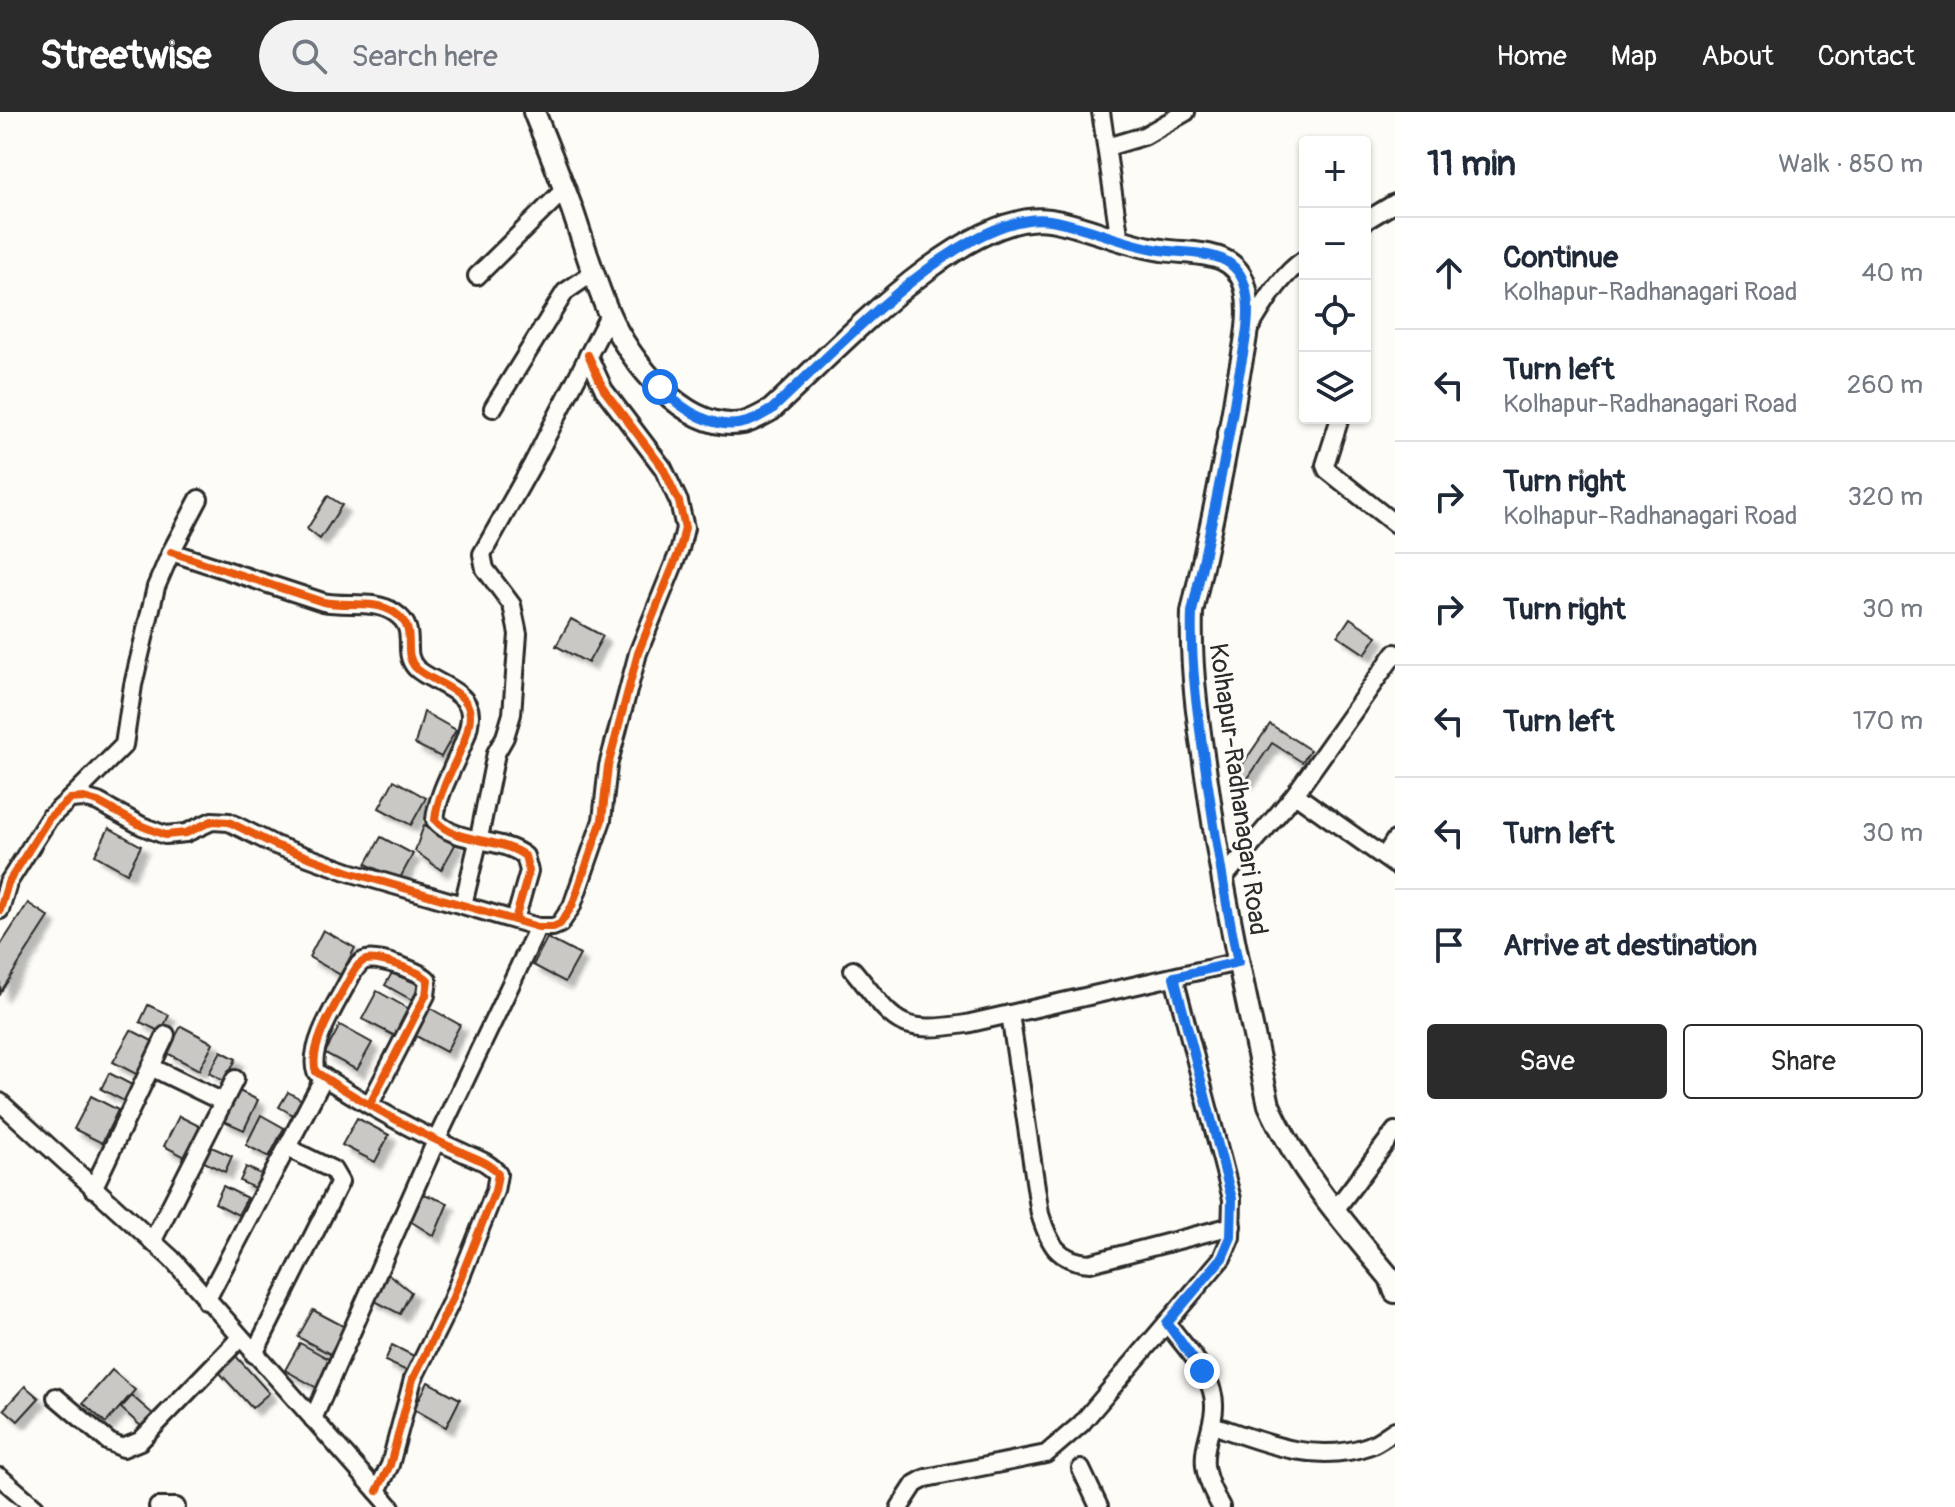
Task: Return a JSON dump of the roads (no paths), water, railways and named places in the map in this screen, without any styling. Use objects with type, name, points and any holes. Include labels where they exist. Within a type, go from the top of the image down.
[{"type":"main road","name":"Kolhapur-Radhanagari Road","points":[[534,112],[609,315],[634,355],[676,404],[705,419],[727,424],[746,423],[771,410],[913,278],[966,244],[1026,221],[1049,220],[1158,250],[1211,254],[1227,260],[1239,270],[1246,291],[1246,333],[1228,443],[1192,612],[1192,666],[1221,881],[1269,1105],[1283,1136],[1335,1210],[1390,1278],[1395,1292]]},
{"type":"street","points":[[1101,112],[1120,241]]},
{"type":"street","points":[[1107,147],[1144,136],[1186,112]]},
{"type":"street","points":[[477,276],[565,189]]},
{"type":"street","points":[[1371,217],[1395,203]]},
{"type":"street","points":[[1246,333],[1277,287],[1299,263]]},
{"type":"street","points":[[493,408],[565,292],[594,272]]},
{"type":"street","points":[[463,905],[496,753],[512,714],[518,634],[512,605],[485,569],[482,554],[609,315]]},
{"type":"street","points":[[70,799],[98,802],[165,835],[186,833],[212,821],[229,822],[275,845],[349,872],[538,927],[560,924],[572,906],[602,820],[608,766],[638,653],[680,549],[685,528],[679,502],[663,468],[604,390],[588,355]]},
{"type":"street","points":[[1338,424],[1326,458],[1327,470],[1395,524]]},
{"type":"street","points":[[0,910],[8,883],[49,818],[124,745],[149,612],[171,552],[199,499]]},
{"type":"street","points":[[171,552],[323,602],[341,606],[374,605],[395,613],[408,628],[412,662],[418,670],[455,693],[470,710],[468,727],[441,793],[435,820],[450,832],[510,847],[525,856],[529,871],[515,920]]},
{"type":"street","points":[[1221,881],[1295,794],[1395,653]]},
{"type":"street","points":[[1295,794],[1389,861],[1395,840]]},
{"type":"street","points":[[313,1419],[436,1141],[538,927]]},
{"type":"street","points":[[370,1104],[426,995],[428,980],[419,972],[372,960],[359,964],[316,1045],[313,1064],[316,1072],[370,1104],[436,1141],[495,1169],[498,1174],[495,1191],[451,1302],[413,1379],[390,1465],[377,1491]]},
{"type":"street","points":[[853,970],[891,1016],[911,1027],[950,1027],[1238,962]]},
{"type":"street","points":[[900,1507],[915,1484],[926,1478],[1046,1454],[1081,1424],[1222,1258],[1231,1237],[1232,1199],[1174,977]]},
{"type":"street","points":[[1010,1014],[1040,1214],[1047,1236],[1062,1256],[1075,1262],[1090,1263],[1232,1226]]},
{"type":"street","points":[[93,1189],[166,1035]]},
{"type":"street","points":[[151,1067],[223,1102]]},
{"type":"street","points":[[206,1301],[324,1077]]},
{"type":"street","points":[[152,1242],[235,1079]]},
{"type":"street","points":[[0,1102],[172,1259],[391,1507]]},
{"type":"street","points":[[1335,1210],[1395,1131]]},
{"type":"street","points":[[254,1354],[340,1182],[333,1170],[288,1148]]},
{"type":"street","points":[[1167,1323],[1208,1380],[1213,1393],[1213,1425],[1205,1467],[1208,1481],[1221,1507]]},
{"type":"street","points":[[56,1397],[109,1442],[123,1448],[140,1441],[240,1338]]},
{"type":"street","points":[[1213,1425],[1284,1450],[1321,1453],[1371,1446],[1395,1430]]},
{"type":"street","points":[[1081,1469],[1099,1507]]},
{"type":"street","points":[[0,1477],[35,1507]]},
{"type":"street","points":[[158,1507],[176,1507]]}]
